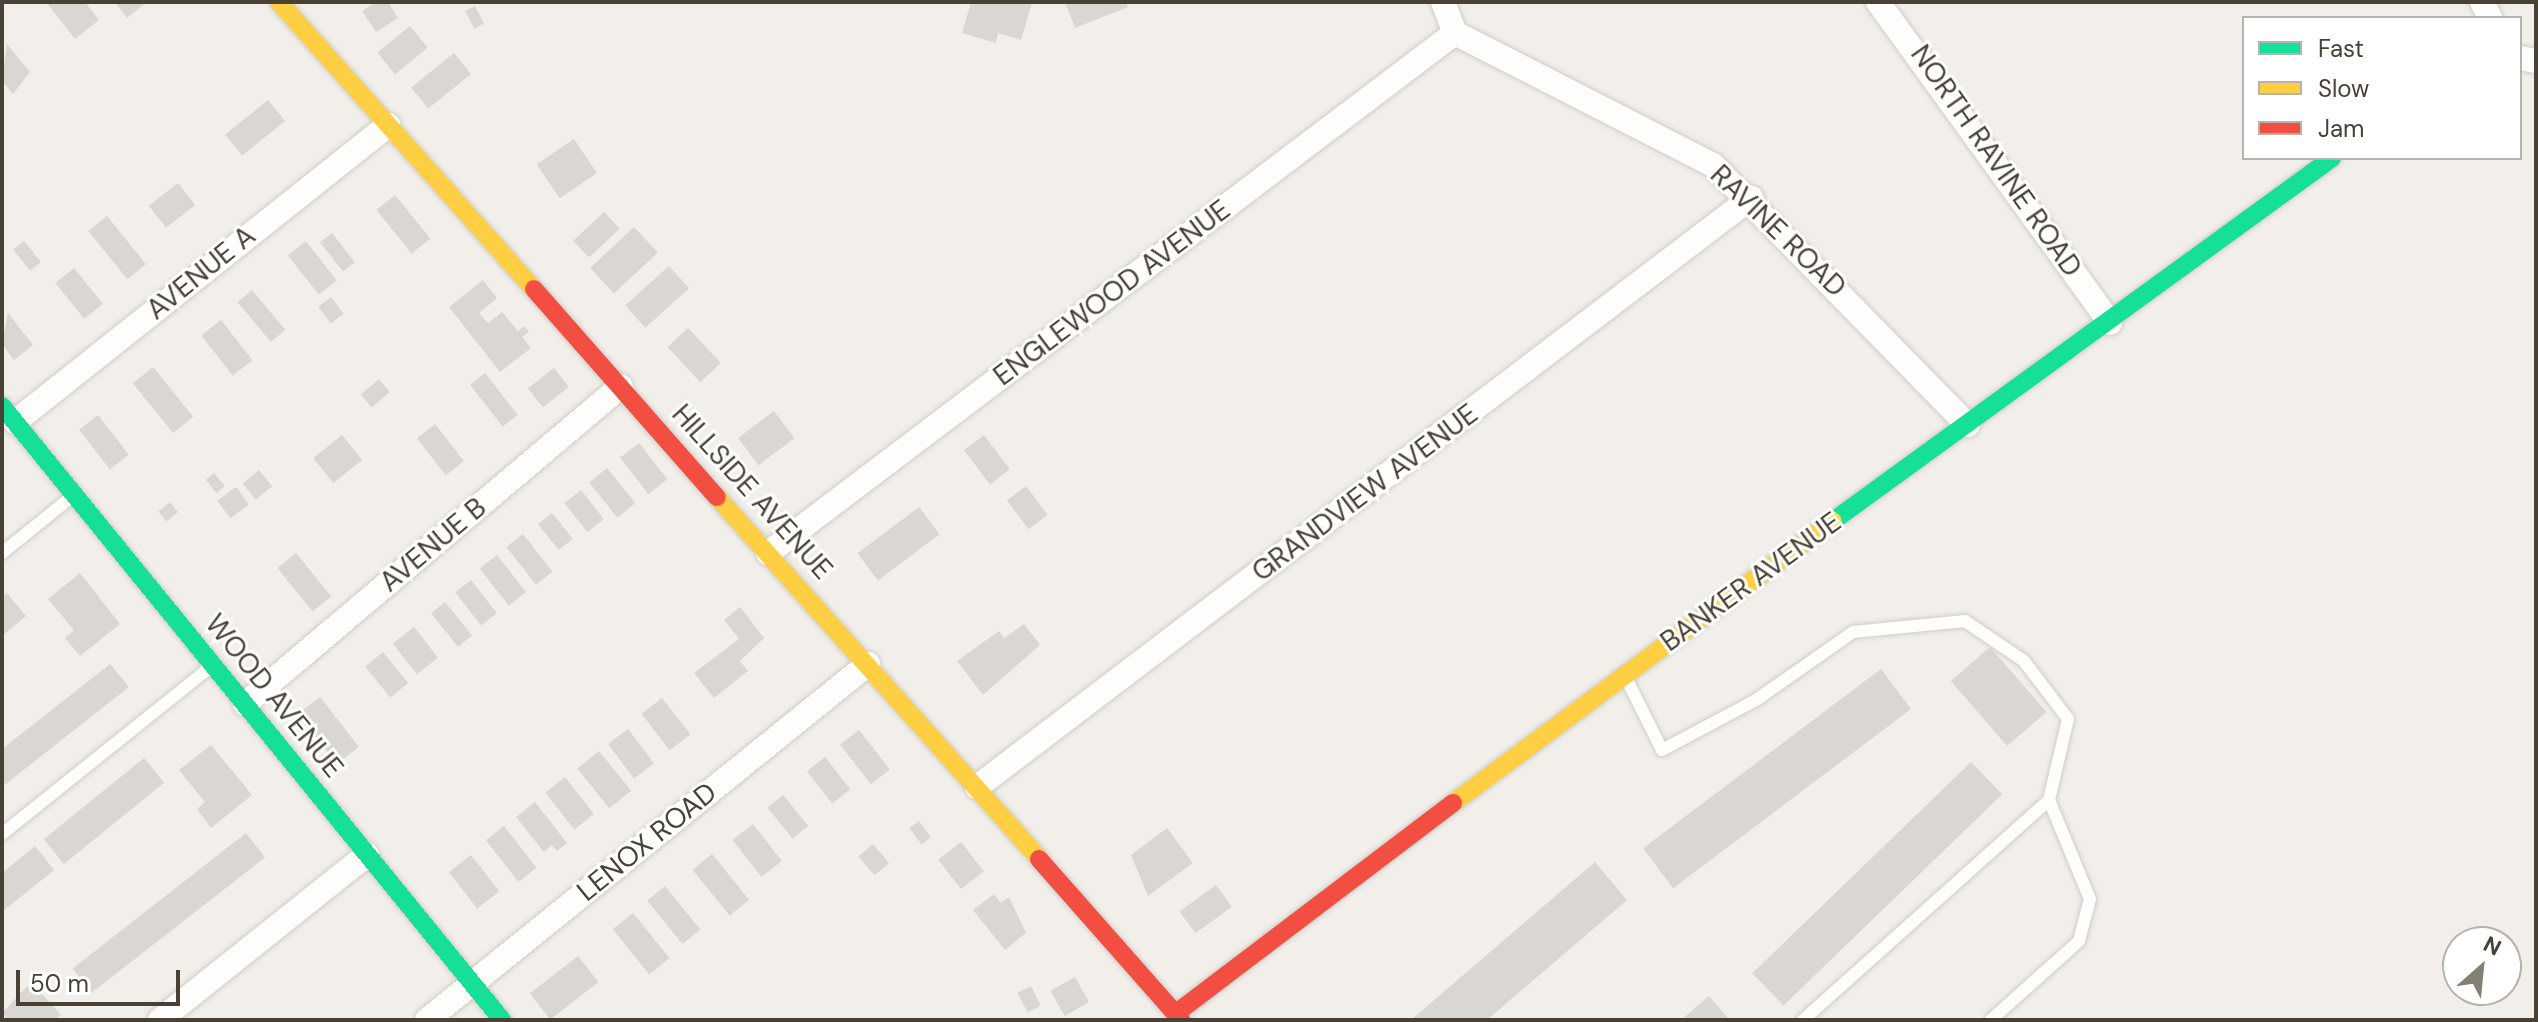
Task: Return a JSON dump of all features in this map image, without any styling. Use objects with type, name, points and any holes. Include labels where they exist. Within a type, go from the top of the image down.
[{"type":"street","name":"HILLSIDE AVENUE","points":[[279,2],[1178,1017]]},
{"type":"street","points":[[1443,2],[1455,33]]},
{"type":"street","name":"NORTH RAVINE ROAD","points":[[1878,2],[2110,323]]},
{"type":"street","name":"RAVINE ROAD","points":[[1455,33],[1713,165],[1751,198],[1968,425]]},
{"type":"street","name":"ENGLEWOOD AVENUE","points":[[768,553],[1455,33]]},
{"type":"street","name":"AVENUE A","points":[[8,414],[388,125]]},
{"type":"street","name":"BANKER AVENUE","points":[[1178,1017],[1624,673],[2110,323],[2329,160]]},
{"type":"street","name":"GRANDVIEW AVENUE","points":[[977,787],[1751,198]]},
{"type":"street","name":"AVENUE B","points":[[245,704],[621,386]]},
{"type":"street","name":"WOOD AVENUE","points":[[8,414],[502,1020]]},
{"type":"street","name":"LENOX ROAD","points":[[427,1020],[868,664]]},
{"type":"street","points":[[160,1020],[367,855]]},
{"type":"lane","points":[[2,553],[74,495]]},
{"type":"lane","points":[[1624,673],[1662,750],[1756,700],[1853,632],[1965,621],[2024,661],[2068,719],[2049,800],[1803,1020]]},
{"type":"lane","points":[[2,834],[213,665]]},
{"type":"lane","points":[[1991,1020],[2079,941],[2090,899],[2049,800]]},
{"type":"building","points":[[46,2],[85,2],[99,20],[75,39]]},
{"type":"building","points":[[115,2],[147,2],[127,18]]},
{"type":"building","points":[[376,2],[388,2],[398,18],[376,32],[362,11]]},
{"type":"building","points":[[971,2],[1032,3],[1021,40],[998,33],[996,43],[962,33]]},
{"type":"building","points":[[1065,2],[1126,2],[1128,7],[1075,28]]},
{"type":"building","points":[[475,6],[484,24],[474,29],[465,11]]},
{"type":"building","points":[[410,26],[428,48],[395,74],[377,52]]},
{"type":"building","points":[[7,44],[30,72],[13,94],[2,81]]},
{"type":"building","points":[[454,53],[471,74],[428,109],[411,88]]},
{"type":"building","points":[[268,100],[285,121],[242,156],[225,135]]},
{"type":"building","points":[[574,139],[597,173],[560,198],[537,164]]},
{"type":"building","points":[[178,183],[195,205],[166,228],[149,206]]},
{"type":"building","points":[[395,195],[430,239],[412,254],[376,210]]},
{"type":"building","points":[[604,212],[620,229],[589,257],[573,241]]},
{"type":"building","points":[[107,216],[146,264],[127,279],[88,231]]},
{"type":"building","points":[[634,227],[658,253],[614,294],[590,268]]},
{"type":"building","points":[[332,233],[355,262],[343,271],[320,242]]},
{"type":"building","points":[[24,241],[41,262],[30,271],[13,250]]},
{"type":"building","points":[[306,241],[337,280],[319,295],[288,255]]},
{"type":"building","points":[[669,266],[689,288],[645,328],[625,305]]},
{"type":"building","points":[[74,268],[103,304],[84,319],[55,283]]},
{"type":"building","points":[[483,280],[497,298],[479,313],[488,323],[502,312],[518,331],[524,326],[529,332],[522,337],[531,348],[500,372],[449,307]]},
{"type":"building","points":[[252,290],[285,330],[271,342],[237,302]]},
{"type":"building","points":[[331,297],[344,314],[331,323],[318,307]]},
{"type":"building","points":[[8,313],[33,345],[14,360],[2,344]]},
{"type":"building","points":[[221,320],[252,360],[233,376],[201,335]]},
{"type":"building","points":[[688,328],[721,363],[700,382],[668,347]]},
{"type":"building","points":[[153,367],[193,417],[173,433],[133,383]]},
{"type":"building","points":[[554,368],[569,387],[543,407],[528,388]]},
{"type":"building","points":[[485,373],[518,415],[503,426],[470,385]]},
{"type":"building","points":[[379,379],[390,392],[372,407],[361,394]]},
{"type":"building","points":[[774,411],[794,438],[759,465],[738,438]]},
{"type":"building","points":[[98,415],[129,454],[110,469],[79,430]]},
{"type":"building","points":[[435,424],[464,461],[446,475],[417,438]]},
{"type":"building","points":[[342,435],[362,460],[333,483],[313,458]]},
{"type":"building","points":[[984,435],[1010,469],[990,484],[964,450]]},
{"type":"building","points":[[639,443],[667,479],[648,494],[620,458]]},
{"type":"building","points":[[607,468],[635,503],[617,517],[589,482]]},
{"type":"building","points":[[259,470],[272,486],[256,500],[243,483]]},
{"type":"building","points":[[214,473],[225,486],[217,493],[206,480]]},
{"type":"building","points":[[1026,486],[1048,515],[1028,529],[1007,500]]},
{"type":"building","points":[[236,487],[249,505],[230,518],[217,501]]},
{"type":"building","points":[[581,490],[604,519],[587,532],[564,503]]},
{"type":"building","points":[[170,502],[178,512],[167,522],[158,511]]},
{"type":"building","points":[[919,507],[939,534],[878,580],[858,553]]},
{"type":"building","points":[[552,513],[573,539],[559,550],[538,524]]},
{"type":"building","points":[[523,534],[553,572],[536,585],[506,547]]},
{"type":"building","points":[[296,553],[331,597],[313,612],[277,568]]},
{"type":"building","points":[[497,555],[526,592],[509,606],[480,569]]},
{"type":"building","points":[[80,573],[120,624],[80,656],[65,638],[74,630],[48,599]]},
{"type":"building","points":[[471,580],[497,613],[481,625],[455,592]]},
{"type":"building","points":[[7,593],[26,616],[2,636],[2,597]]},
{"type":"building","points":[[445,602],[472,635],[458,647],[431,613]]},
{"type":"building","points":[[740,607],[764,638],[740,661],[748,671],[714,698],[694,673],[739,639],[724,620]]},
{"type":"building","points":[[1024,624],[1040,645],[983,695],[957,661],[999,631],[1004,638]]},
{"type":"building","points":[[414,627],[438,658],[417,674],[393,644]]},
{"type":"building","points":[[1990,647],[2046,712],[2007,746],[1951,681]]},
{"type":"building","points":[[383,652],[408,683],[390,698],[365,666]]},
{"type":"building","points":[[110,664],[129,687],[2,787],[2,749]]},
{"type":"building","points":[[1881,669],[1911,709],[1673,888],[1643,848]]},
{"type":"building","points":[[320,697],[359,747],[337,764],[298,714]]},
{"type":"building","points":[[662,698],[690,734],[670,750],[642,714]]},
{"type":"building","points":[[628,729],[654,763],[634,778],[608,744]]},
{"type":"building","points":[[859,730],[890,769],[871,784],[840,745]]},
{"type":"building","points":[[211,745],[252,795],[211,828],[197,809],[205,802],[179,770]]},
{"type":"building","points":[[599,751],[631,791],[609,808],[577,769]]},
{"type":"building","points":[[825,757],[850,789],[832,803],[807,771]]},
{"type":"building","points":[[144,758],[164,783],[64,864],[44,839]]},
{"type":"building","points":[[1971,762],[2002,794],[1784,1006],[1752,973]]},
{"type":"building","points":[[565,777],[594,814],[574,829],[545,792]]},
{"type":"building","points":[[783,795],[808,826],[793,839],[767,808]]},
{"type":"building","points":[[535,802],[567,843],[557,851],[552,845],[544,852],[516,817]]},
{"type":"building","points":[[919,821],[931,837],[921,844],[909,828]]},
{"type":"building","points":[[753,824],[782,861],[761,877],[733,840]]},
{"type":"building","points":[[504,826],[537,868],[519,882],[486,840]]},
{"type":"building","points":[[1167,828],[1193,863],[1148,896],[1131,855]]},
{"type":"building","points":[[246,833],[265,857],[92,993],[73,968]]},
{"type":"building","points":[[961,842],[984,871],[961,889],[938,860]]},
{"type":"building","points":[[873,844],[889,863],[875,875],[858,856]]},
{"type":"building","points":[[35,846],[54,870],[2,912],[2,873]]},
{"type":"building","points":[[712,854],[749,900],[730,916],[693,870]]},
{"type":"building","points":[[471,855],[499,891],[477,908],[449,872]]},
{"type":"building","points":[[1595,862],[1627,900],[1487,1020],[1411,1020]]},
{"type":"building","points":[[1216,885],[1232,907],[1195,933],[1180,911]]},
{"type":"building","points":[[665,886],[700,930],[682,944],[647,900]]},
{"type":"building","points":[[994,894],[1001,903],[1009,897],[1026,933],[1005,950],[973,910]]},
{"type":"building","points":[[633,913],[670,958],[649,974],[613,929]]},
{"type":"building","points":[[578,956],[598,982],[550,1020],[530,994]]},
{"type":"building","points":[[1075,977],[1089,1002],[1065,1016],[1051,991]]},
{"type":"building","points":[[31,982],[61,1015],[55,1020],[8,1020],[2,1013]]},
{"type":"building","points":[[1031,986],[1041,1006],[1028,1012],[1018,993]]},
{"type":"building","points":[[1709,996],[1730,1020],[1681,1020]]},
{"type":"traffic: fast","points":[[1833,521],[2329,160]]},
{"type":"traffic: fast","points":[[2,406],[502,1020]]},
{"type":"traffic: slow","points":[[279,2],[534,289]]},
{"type":"traffic: slow","points":[[717,497],[1039,859]]},
{"type":"traffic: slow","points":[[1453,803],[1833,521]]},
{"type":"traffic: jam","points":[[534,289],[717,497]]},
{"type":"traffic: jam","points":[[1175,1014],[1453,803]]},
{"type":"traffic: jam","points":[[1039,859],[1181,1020]]}]
